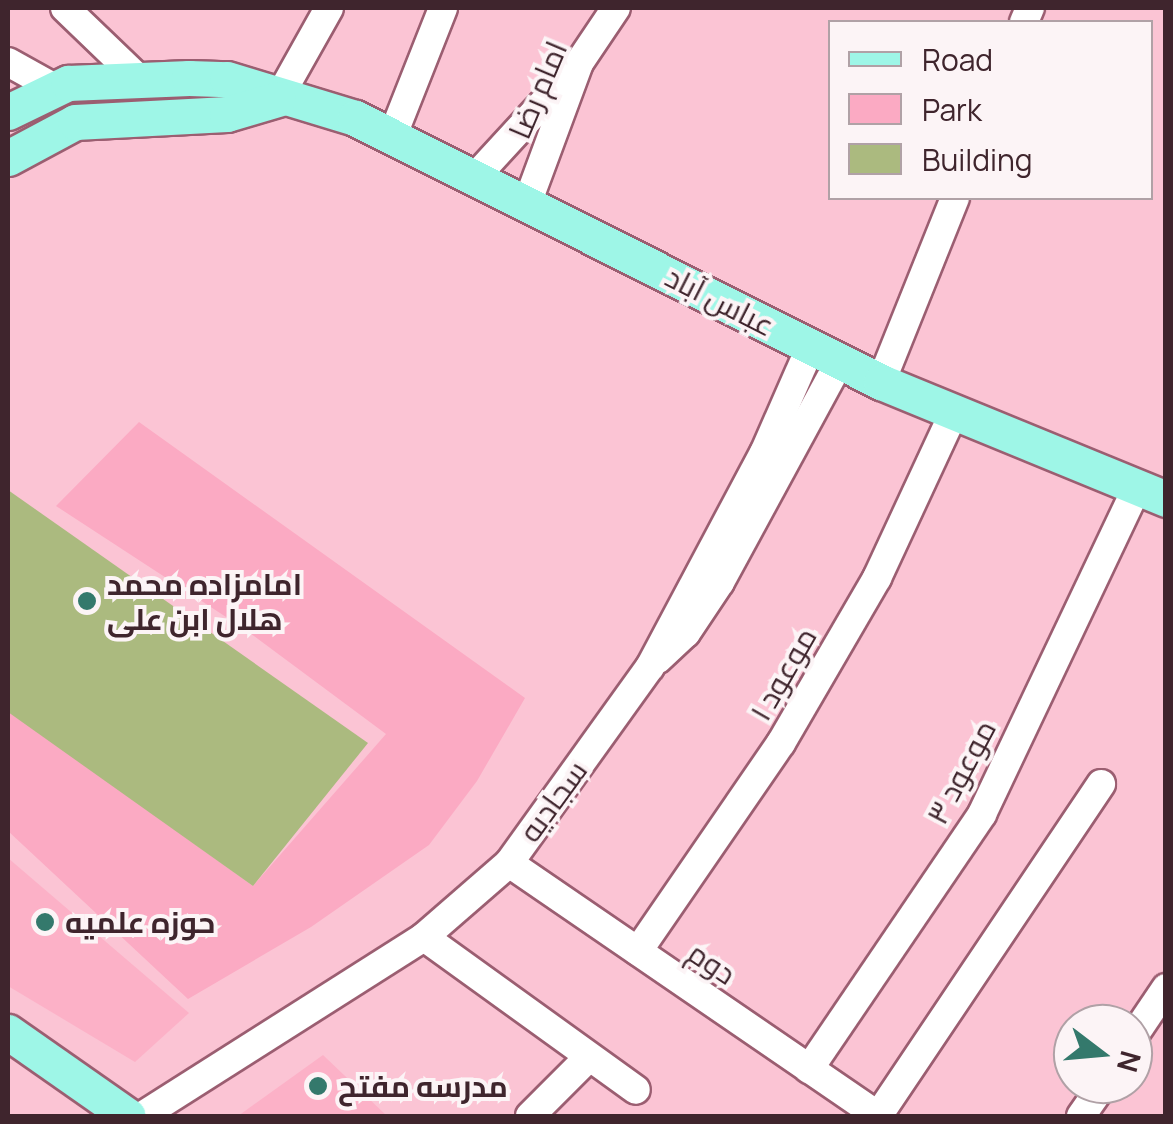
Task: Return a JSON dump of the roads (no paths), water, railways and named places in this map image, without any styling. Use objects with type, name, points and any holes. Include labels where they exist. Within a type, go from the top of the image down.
[{"type":"main road","name":"عباس آباد","points":[[8,112],[55,88],[139,79],[227,80],[394,132],[881,382],[1151,493]]},
{"type":"main road","points":[[8,158],[76,122],[227,114],[278,99]]},
{"type":"main road","points":[[8,1032],[128,1116]]},
{"type":"street","points":[[65,8],[139,79]]},
{"type":"street","points":[[278,99],[329,8]]},
{"type":"street","points":[[394,132],[443,8]]},
{"type":"street","name":"امام رضا","points":[[528,201],[579,64],[616,8]]},
{"type":"street","points":[[8,62],[55,88]]},
{"type":"street","points":[[477,174],[579,64]]},
{"type":"street","points":[[881,382],[953,200]]},
{"type":"street","name":"سجادیه","points":[[142,1116],[424,938],[509,863],[650,667],[686,634],[720,582],[825,355]]},
{"type":"street","name":"موعود ۱","points":[[638,951],[791,727],[877,578],[954,412]]},
{"type":"street","name":"موعود ۳","points":[[810,1069],[982,814],[1151,493]]},
{"type":"street","points":[[878,1116],[1101,784]]},
{"type":"street","name":"دوم","points":[[509,863],[878,1116]]},
{"type":"street","points":[[424,938],[636,1090]]},
{"type":"street","points":[[530,1116],[588,1058]]},
{"type":"place","name":"امامزاده محمد هلال ابن علی","points":[[87,601]]},
{"type":"place","name":"حوزه علمیه","points":[[45,922]]},
{"type":"place","name":"مدرسه مفتح","points":[[318,1086]]}]
